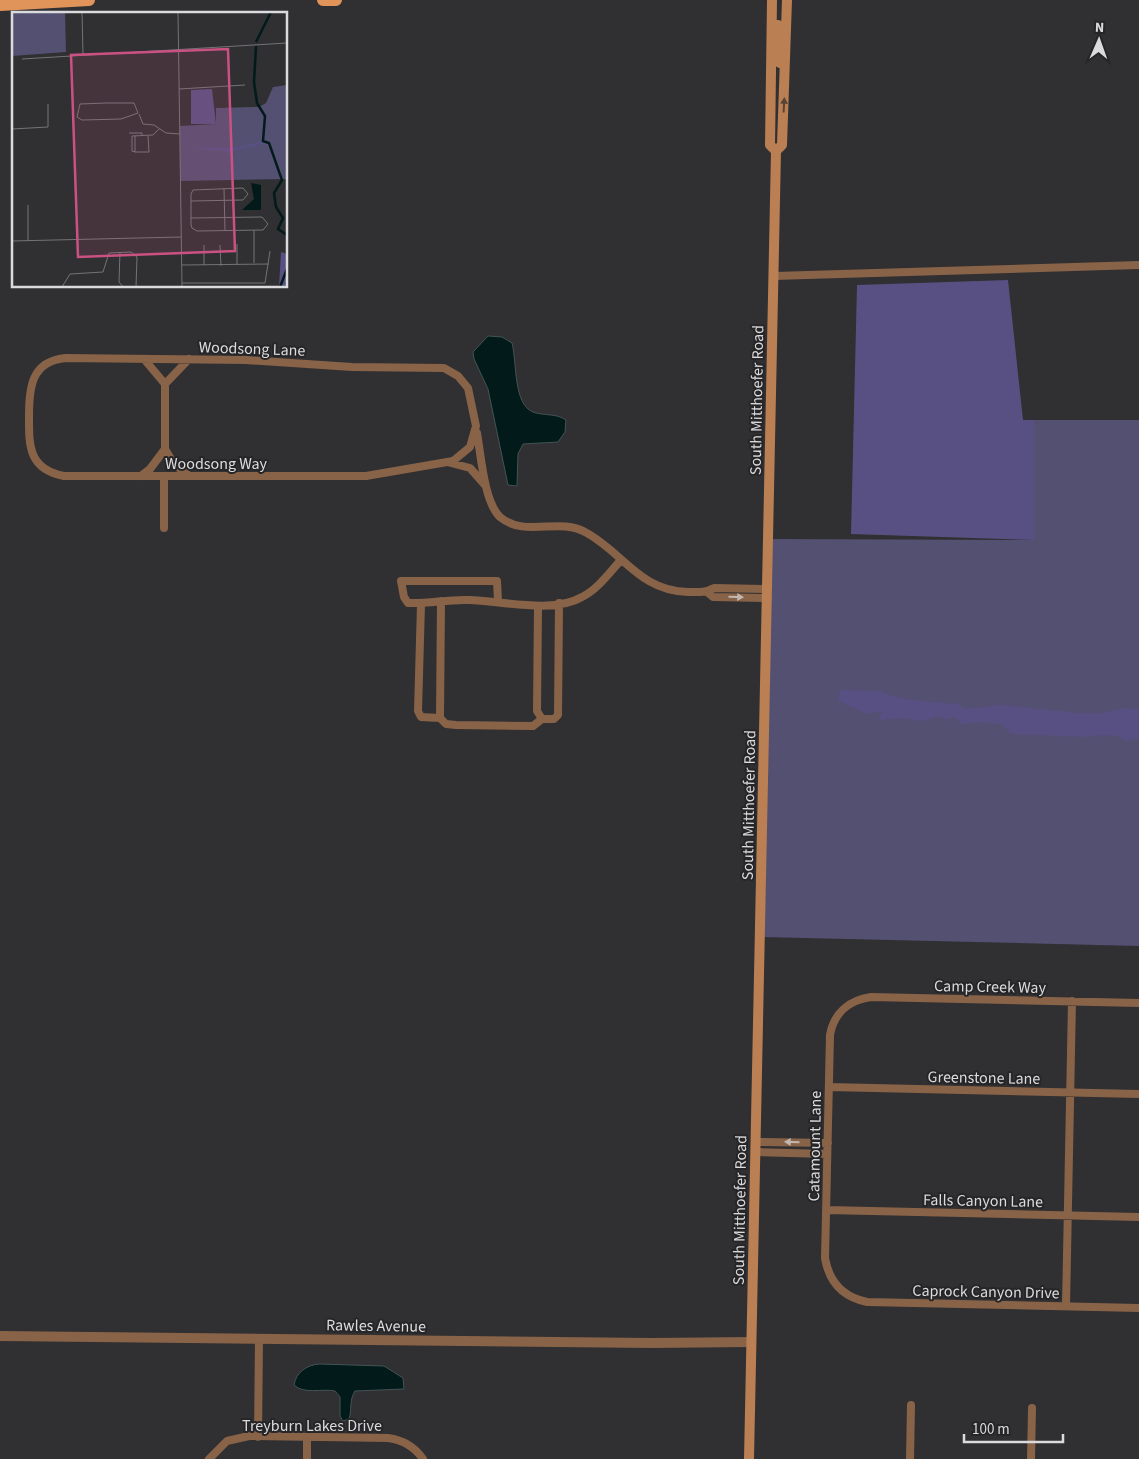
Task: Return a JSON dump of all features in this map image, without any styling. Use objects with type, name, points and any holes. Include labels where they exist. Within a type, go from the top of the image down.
[{"type":"main road","points":[[0,5],[89,0]]},
{"type":"main road","points":[[323,0],[336,0]]},
{"type":"main road","name":"South Mitthoefer Road","points":[[772,0],[770,145],[776,151]]},
{"type":"main road","points":[[778,0],[779,59],[780,68],[785,77]]},
{"type":"main road","name":"South Mitthoefer Road","points":[[749,1459],[776,151],[782,145],[787,0]]},
{"type":"street","points":[[774,276],[1139,265]]},
{"type":"street","name":"Woodsong Lane","points":[[29,417],[31,384],[40,370],[50,362],[66,358],[246,360],[352,367],[444,368],[458,376],[468,388],[488,490]]},
{"type":"street","points":[[144,359],[166,384]]},
{"type":"street","points":[[140,476],[150,469],[164,450],[166,384],[189,359]]},
{"type":"street","name":"Woodsong Way","points":[[29,417],[29,440],[32,454],[51,472],[68,476],[360,476],[447,463],[470,468],[478,474],[488,490],[494,509],[506,521],[523,527],[582,530],[660,588],[672,592],[706,592],[714,588],[768,594]]},
{"type":"street","name":"Woodsong Lane","points":[[447,463],[460,457],[469,449],[474,438],[476,426]]},
{"type":"street","points":[[164,450],[174,464],[189,476]]},
{"type":"street","points":[[164,477],[164,528]]},
{"type":"street","points":[[498,601],[497,581],[401,581],[404,597],[408,603],[498,601],[538,606],[559,604],[583,597],[595,588],[621,560]]},
{"type":"street","points":[[440,718],[441,601]]},
{"type":"street","points":[[421,604],[418,712],[421,717],[440,718],[446,724],[456,725],[533,726],[542,719],[554,719],[558,715],[559,604]]},
{"type":"street","points":[[538,606],[537,712],[542,719]]},
{"type":"street","name":"Camp Creek Way","points":[[844,1008],[857,1000],[871,997],[1139,1003]]},
{"type":"street","points":[[1066,1306],[1072,1001]]},
{"type":"street","name":"Catamount Lane","points":[[836,1286],[830,1277],[825,1258],[827,1154],[831,1029],[844,1008]]},
{"type":"street","name":"Greenstone Lane","points":[[829,1087],[1139,1094]]},
{"type":"street","points":[[756,1147],[828,1143]]},
{"type":"street","points":[[756,1147],[827,1154]]},
{"type":"street","name":"Falls Canyon Lane","points":[[826,1210],[1139,1217]]},
{"type":"street","name":"Caprock Canyon Drive","points":[[836,1286],[855,1299],[867,1302],[1139,1308]]},
{"type":"street","name":"Rawles Avenue","points":[[0,1336],[652,1343],[751,1342]]},
{"type":"street","points":[[258,1437],[259,1338]]},
{"type":"street","points":[[910,1459],[911,1405]]},
{"type":"street","points":[[1031,1459],[1032,1408]]},
{"type":"street","name":"Treyburn Lakes Drive","points":[[209,1459],[227,1441],[239,1437],[388,1438],[405,1443],[421,1456]]},
{"type":"street","points":[[307,1437],[307,1459]]},
{"type":"shaded area","points":[[1008,280],[1023,420],[1034,420],[1034,540],[851,534],[857,285]]},
{"type":"shaded area","points":[[1034,420],[1139,420],[1139,946],[761,937],[769,539],[1034,540]]},
{"type":"shaded area","points":[[840,690],[880,691],[894,697],[957,704],[965,709],[1001,705],[1100,714],[1123,708],[1139,710],[1139,738],[1126,741],[1118,736],[1102,735],[1087,737],[1011,734],[1001,724],[981,722],[960,724],[956,717],[946,720],[939,716],[923,721],[903,718],[879,720],[882,711],[868,714],[838,701]]},
{"type":"water","points":[[488,336],[502,337],[512,343],[519,392],[527,408],[533,412],[558,416],[566,420],[565,432],[558,442],[523,444],[518,454],[517,486],[508,485],[488,389],[474,359],[473,352]]},
{"type":"water","points":[[319,1364],[384,1366],[403,1378],[404,1389],[355,1391],[349,1419],[343,1421],[340,1416],[340,1397],[335,1391],[308,1391],[294,1385],[297,1376],[303,1370]]}]
